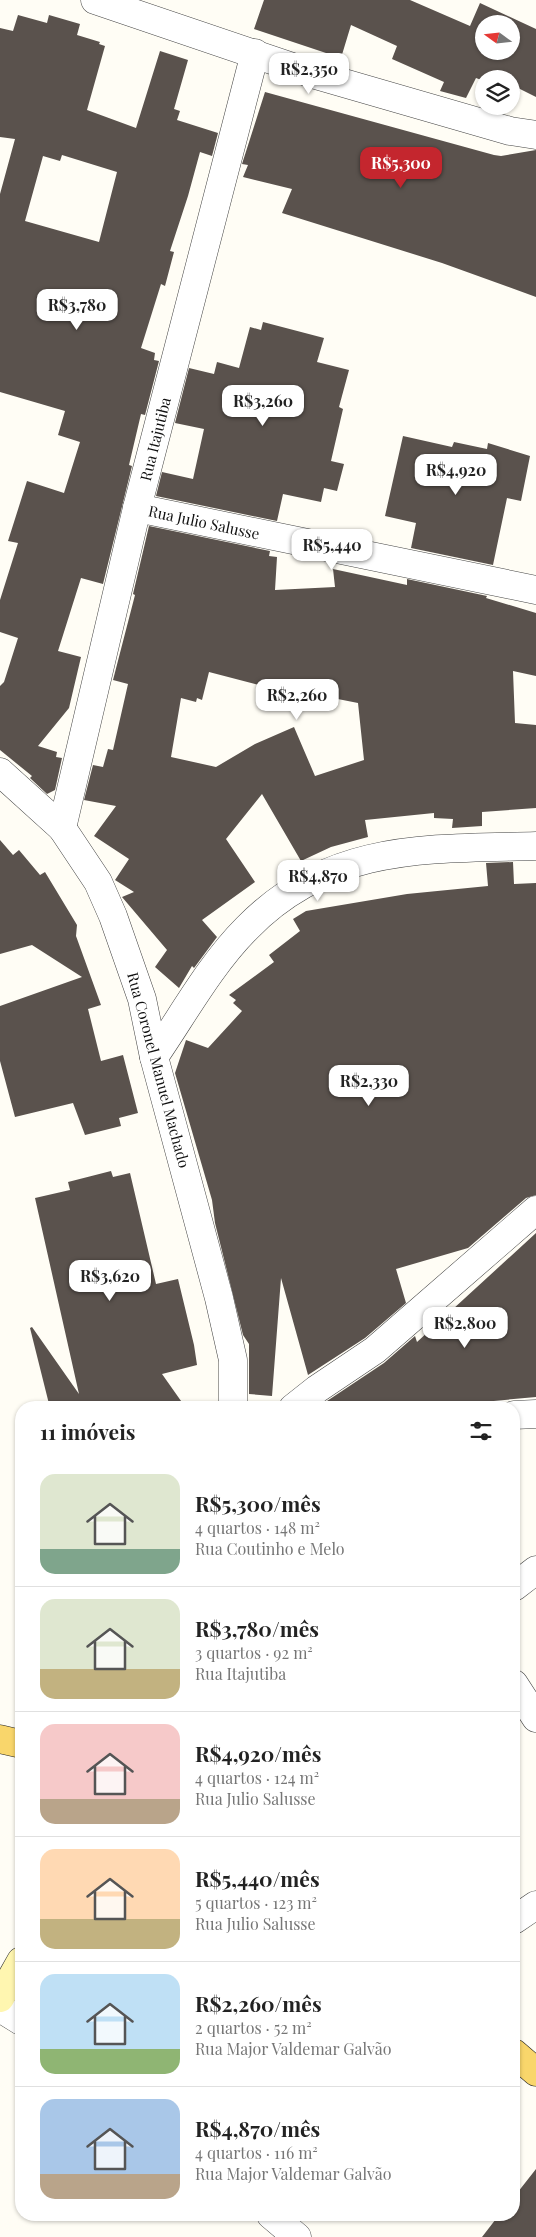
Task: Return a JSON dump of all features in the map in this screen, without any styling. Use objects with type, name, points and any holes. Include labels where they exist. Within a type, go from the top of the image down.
[{"type":"main road","points":[[520,2058],[536,2072]]},
{"type":"street","points":[[95,0],[325,77],[510,131],[536,135]]},
{"type":"street","name":"Rua Itajutiba","points":[[62,828],[137,508],[255,53]]},
{"type":"street","name":"Rua Julio Salusse","points":[[137,508],[536,590]]},
{"type":"street","name":"Rua Coronel Manuel Machado","points":[[0,772],[62,828],[98,882],[113,916],[142,999],[154,1058],[219,1298],[233,1360],[233,1401]]},
{"type":"street","points":[[154,1058],[212,973],[246,929],[276,902],[322,875],[365,858],[396,852],[434,848],[536,846]]},
{"type":"street","points":[[301,1401],[316,1389],[375,1350],[536,1210]]},
{"type":"street","points":[[520,1415],[536,1414]]},
{"type":"street","points":[[520,1582],[536,1570]]},
{"type":"street","points":[[520,1693],[536,1718]]},
{"type":"street","points":[[520,1916],[536,1905]]},
{"type":"street","points":[[0,1998],[15,1972]]},
{"type":"street","points":[[0,2008],[15,2017]]},
{"type":"street","points":[[278,2221],[297,2237]]},
{"type":"building","points":[[264,0],[410,0],[470,26],[480,3],[506,15],[475,15],[475,60],[520,60],[520,22],[536,29],[536,97],[520,89],[520,70],[475,70],[475,80],[466,98],[440,91],[444,82],[392,59],[397,46],[351,25],[341,58],[254,29]]},
{"type":"building","points":[[18,15],[47,23],[49,15],[80,24],[77,35],[100,42],[99,44],[105,46],[87,110],[136,128],[160,51],[188,60],[174,109],[180,111],[177,120],[218,133],[212,156],[200,152],[170,251],[174,252],[165,286],[161,284],[141,348],[155,353],[154,360],[159,361],[145,415],[141,414],[129,465],[132,466],[103,584],[81,578],[58,651],[81,657],[69,708],[38,746],[57,752],[56,757],[62,758],[55,790],[47,794],[30,778],[32,776],[0,750],[0,686],[4,682],[18,638],[0,632],[0,600],[18,543],[8,541],[27,481],[64,493],[80,442],[58,435],[65,411],[0,392],[0,194],[15,139],[0,137],[0,28],[13,31]],"holes":[[[62,155],[117,172],[99,242],[25,221],[43,156],[60,161]]]},
{"type":"building","points":[[265,92],[494,155],[501,156],[536,150],[536,297],[442,263],[282,213],[292,189],[243,177],[248,165],[242,164]]},
{"type":"building","points":[[263,322],[324,338],[317,362],[349,370],[339,407],[343,409],[331,461],[344,464],[337,491],[324,488],[321,502],[283,494],[277,521],[156,496],[162,472],[193,479],[204,429],[175,423],[189,368],[214,374],[217,362],[239,368],[250,327],[261,330]]},
{"type":"building","points":[[403,436],[452,447],[454,442],[487,449],[488,443],[530,456],[521,501],[507,498],[493,565],[411,548],[416,523],[385,516]]},
{"type":"building","points":[[149,526],[270,551],[269,556],[277,557],[275,590],[335,587],[333,569],[407,585],[407,579],[487,596],[486,598],[536,613],[536,676],[513,671],[515,723],[536,725],[536,808],[482,812],[482,826],[452,828],[453,819],[434,818],[434,813],[365,820],[368,837],[331,847],[301,861],[262,794],[226,839],[255,882],[202,920],[217,937],[194,968],[192,966],[179,988],[155,967],[167,950],[122,897],[134,892],[115,880],[129,859],[94,836],[116,806],[84,800],[93,765],[103,767],[108,749],[113,750],[128,684],[113,680],[135,595],[133,594]],"holes":[[[209,672],[278,690],[277,687],[358,703],[364,760],[315,776],[294,727],[255,744],[216,767],[171,757],[181,698],[196,702],[197,698],[202,700]]]},
{"type":"building","points":[[0,840],[13,855],[19,850],[40,875],[45,872],[77,925],[76,936],[101,1005],[88,1009],[101,1061],[123,1055],[138,1113],[119,1118],[121,1126],[85,1135],[73,1103],[15,1117],[0,1061],[0,1006],[82,977],[32,945],[0,954]]},
{"type":"building","points":[[513,862],[514,884],[536,883],[536,1195],[526,1198],[468,1248],[396,1269],[406,1303],[365,1338],[308,1375],[281,1278],[272,1396],[249,1394],[249,1344],[243,1335],[215,1223],[212,1200],[175,1073],[186,1040],[208,1048],[242,1011],[233,1003],[236,1000],[229,995],[274,962],[269,955],[300,931],[293,919],[306,911],[407,894],[488,886],[486,863]]},
{"type":"building","points":[[111,1171],[113,1177],[130,1173],[156,1284],[178,1279],[194,1345],[197,1365],[162,1374],[181,1401],[48,1401],[30,1328],[32,1327],[79,1394],[35,1198],[70,1190],[68,1182]]},
{"type":"building","points":[[536,1233],[536,1397],[493,1401],[327,1401],[384,1363],[415,1336],[417,1342]]},
{"type":"building","points":[[536,2169],[536,2237],[482,2237],[494,2221],[520,2221],[520,2189]]}]
